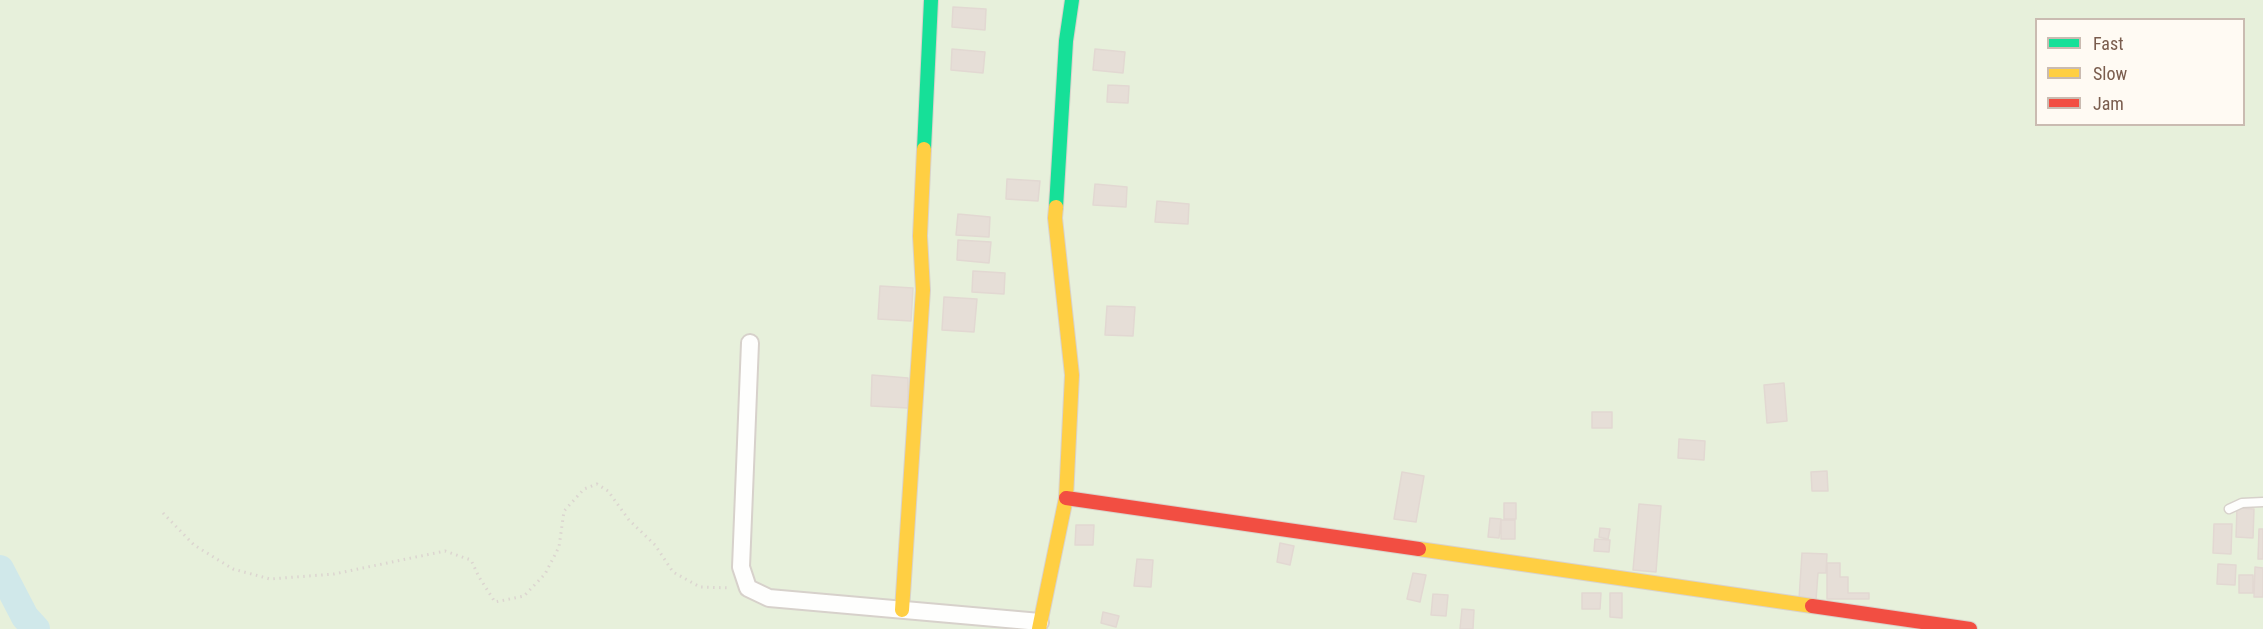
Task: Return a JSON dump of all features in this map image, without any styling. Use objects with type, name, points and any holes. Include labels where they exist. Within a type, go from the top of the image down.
[{"type":"street","points":[[902,610],[923,290],[920,236],[931,0]]},
{"type":"street","points":[[750,343],[741,567],[748,588],[769,598],[1040,625],[1066,498],[1072,375],[1055,218],[1066,40],[1072,0]]},
{"type":"street","points":[[1066,498],[1970,629]]},
{"type":"lane","points":[[2229,509],[2242,503],[2263,502]]},
{"type":"path","points":[[163,513],[194,545],[233,568],[270,579],[333,574],[445,551],[471,560],[495,602],[524,596],[544,574],[559,547],[564,511],[584,489],[597,484],[608,491],[629,520],[655,545],[673,572],[700,587],[748,588]]},
{"type":"green space","points":[[0,0],[2263,0],[2263,629],[0,629]]},
{"type":"building","points":[[953,7],[986,9],[985,30],[952,27]]},
{"type":"building","points":[[952,49],[985,52],[983,73],[951,70]]},
{"type":"building","points":[[1095,49],[1125,52],[1123,73],[1093,70]]},
{"type":"building","points":[[1108,85],[1129,86],[1128,103],[1107,102]]},
{"type":"building","points":[[1007,179],[1040,181],[1038,201],[1006,199]]},
{"type":"building","points":[[1095,184],[1127,187],[1126,207],[1093,205]]},
{"type":"building","points":[[1157,201],[1189,204],[1188,224],[1155,222]]},
{"type":"building","points":[[958,214],[990,217],[989,237],[956,235]]},
{"type":"building","points":[[958,240],[991,242],[989,263],[957,260]]},
{"type":"building","points":[[973,271],[1005,273],[1004,294],[972,292]]},
{"type":"building","points":[[880,286],[913,288],[911,321],[878,319]]},
{"type":"building","points":[[944,297],[977,299],[974,332],[942,330]]},
{"type":"building","points":[[1107,306],[1135,307],[1133,336],[1105,335]]},
{"type":"building","points":[[872,375],[908,378],[908,408],[871,406]]},
{"type":"building","points":[[1784,383],[1787,421],[1767,423],[1764,385]]},
{"type":"building","points":[[1592,412],[1612,412],[1612,428],[1592,428]]},
{"type":"building","points":[[1679,439],[1705,441],[1704,460],[1678,458]]},
{"type":"building","points":[[1827,471],[1828,491],[1812,491],[1811,472]]},
{"type":"building","points":[[1402,472],[1424,476],[1416,522],[1394,519]]},
{"type":"building","points":[[1504,503],[1516,503],[1516,519],[1504,519]]},
{"type":"building","points":[[1639,504],[1661,506],[1656,572],[1633,570]]},
{"type":"building","points":[[2237,508],[2254,509],[2253,538],[2236,537]]},
{"type":"building","points":[[1490,518],[1501,519],[1499,538],[1488,537]]},
{"type":"building","points":[[1501,520],[1515,520],[1515,539],[1501,539]]},
{"type":"building","points":[[2214,524],[2232,524],[2231,554],[2213,553]]},
{"type":"building","points":[[1076,525],[1094,525],[1093,545],[1075,545]]},
{"type":"building","points":[[1600,528],[1610,529],[1608,539],[1599,537]]},
{"type":"building","points":[[2259,529],[2263,529],[2263,559],[2258,559]]},
{"type":"building","points":[[1595,539],[1610,540],[1609,552],[1594,551]]},
{"type":"building","points":[[1280,543],[1294,546],[1290,565],[1277,562]]},
{"type":"building","points":[[1802,553],[1827,554],[1826,573],[1818,573],[1816,600],[1799,599]]},
{"type":"building","points":[[1137,559],[1153,560],[1151,587],[1134,586]]},
{"type":"building","points":[[1827,563],[1840,563],[1840,577],[1848,577],[1848,593],[1869,593],[1869,599],[1827,599]]},
{"type":"building","points":[[2218,564],[2236,565],[2235,585],[2217,584]]},
{"type":"building","points":[[2255,567],[2263,568],[2263,597],[2254,597]]},
{"type":"building","points":[[1413,573],[1426,575],[1420,602],[1407,599]]},
{"type":"building","points":[[2239,575],[2253,575],[2253,593],[2239,593]]},
{"type":"building","points":[[1582,593],[1601,593],[1600,609],[1582,609]]},
{"type":"building","points":[[1610,593],[1622,593],[1622,618],[1610,617]]},
{"type":"building","points":[[1433,594],[1448,595],[1446,616],[1431,615]]},
{"type":"building","points":[[1462,609],[1474,610],[1473,629],[1460,629]]},
{"type":"building","points":[[1103,612],[1119,616],[1116,627],[1101,623]]},
{"type":"waterway","points":[[0,569],[25,617],[36,629]]},
{"type":"traffic: fast","points":[[924,149],[931,0]]},
{"type":"traffic: fast","points":[[1056,207],[1066,41],[1072,0]]},
{"type":"traffic: slow","points":[[902,610],[923,290],[920,236],[924,149]]},
{"type":"traffic: slow","points":[[1039,629],[1066,498],[1072,375],[1055,218],[1056,207]]},
{"type":"traffic: slow","points":[[1419,549],[1812,606]]},
{"type":"traffic: jam","points":[[1066,498],[1419,549]]},
{"type":"traffic: jam","points":[[1812,606],[1970,629]]}]
